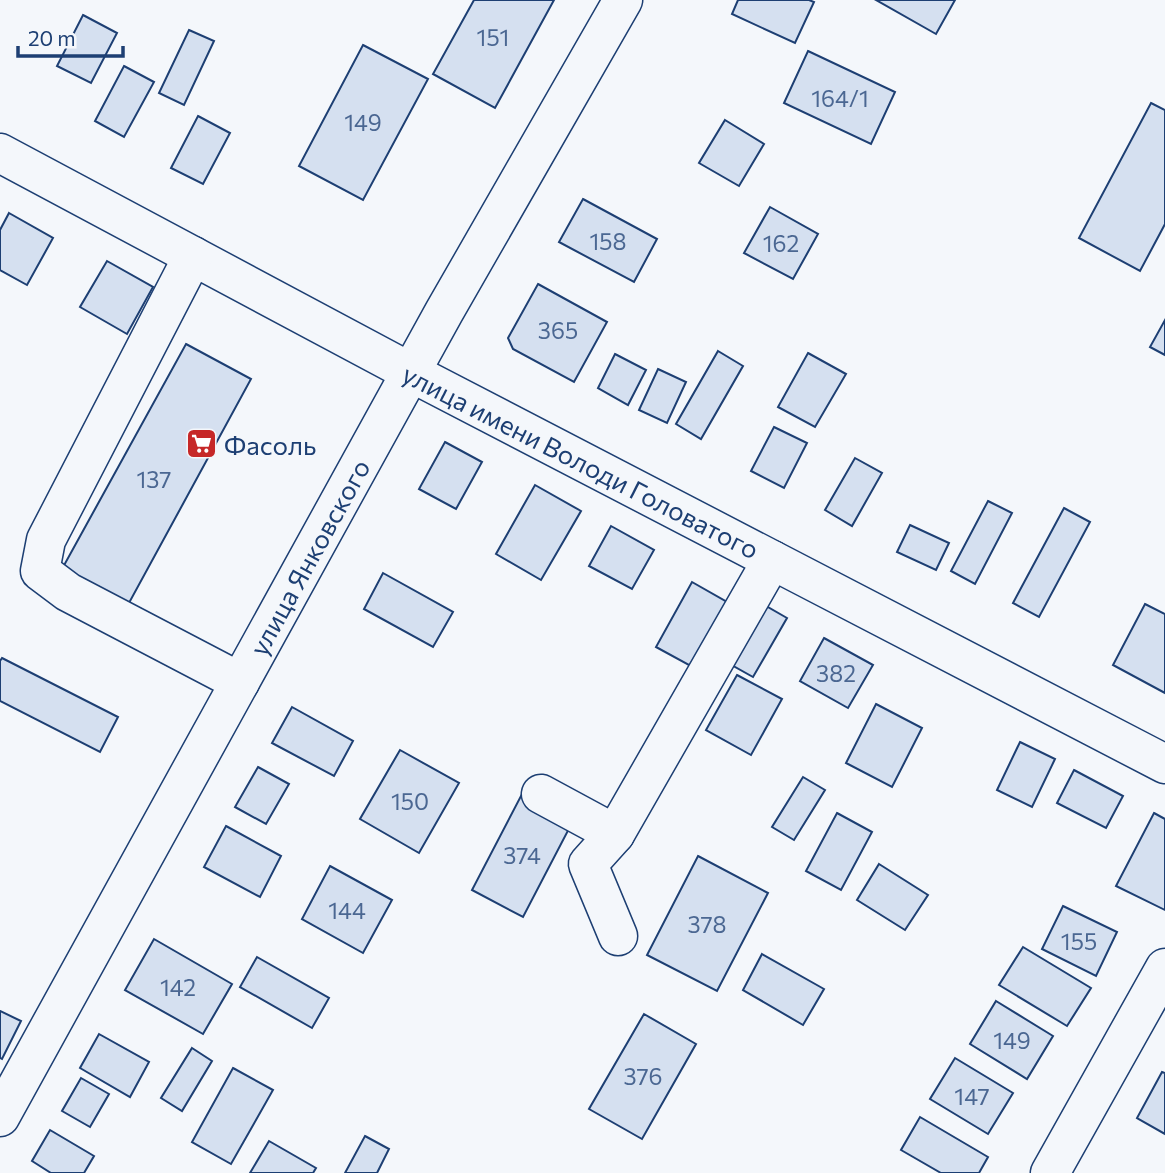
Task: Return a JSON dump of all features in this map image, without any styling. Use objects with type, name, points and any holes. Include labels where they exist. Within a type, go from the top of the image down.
[{"type":"street","name":"улица Янковского","points":[[0,1117],[410,372],[623,0]]},
{"type":"street","name":"улица имени Володи Головатого","points":[[0,152],[410,372],[1165,764]]},
{"type":"street","points":[[193,256],[46,540],[40,571],[68,592],[240,682]]},
{"type":"street","points":[[618,936],[588,864],[615,834],[772,559]]},
{"type":"street","points":[[541,794],[615,834]]},
{"type":"street","points":[[1050,1173],[1165,968]]},
{"type":"building","points":[[474,0],[554,0],[495,108],[433,74]]},
{"type":"building","points":[[738,0],[814,2],[795,43],[732,14]]},
{"type":"building","points":[[876,0],[955,0],[936,34]]},
{"type":"building","points":[[83,15],[117,33],[91,83],[57,66]]},
{"type":"building","points":[[189,30],[214,41],[184,105],[159,93]]},
{"type":"building","points":[[363,45],[428,79],[363,200],[299,166]]},
{"type":"building","points":[[808,51],[895,92],[871,144],[784,103]]},
{"type":"building","points":[[124,66],[154,82],[124,137],[95,121]]},
{"type":"building","points":[[1151,103],[1165,110],[1165,224],[1140,271],[1079,238]]},
{"type":"building","points":[[198,116],[230,133],[203,184],[171,168]]},
{"type":"building","points":[[725,120],[764,144],[739,186],[699,163]]},
{"type":"building","points":[[583,199],[657,239],[634,282],[559,242]]},
{"type":"building","points":[[770,207],[818,234],[793,279],[744,253]]},
{"type":"building","points":[[9,213],[53,238],[27,285],[0,270],[0,230]]},
{"type":"building","points":[[107,261],[153,287],[127,334],[80,307]]},
{"type":"building","points":[[538,284],[607,322],[574,382],[513,349],[508,338]]},
{"type":"building","points":[[1165,320],[1165,355],[1150,347]]},
{"type":"building","points":[[186,344],[251,379],[123,614],[57,578]]},
{"type":"building","points":[[718,351],[743,366],[701,439],[676,424]]},
{"type":"building","points":[[808,353],[846,374],[815,427],[778,407]]},
{"type":"building","points":[[615,354],[646,370],[628,405],[598,388]]},
{"type":"building","points":[[658,369],[686,382],[667,423],[639,410]]},
{"type":"building","points":[[774,427],[807,443],[784,488],[751,471]]},
{"type":"building","points":[[445,442],[482,462],[456,509],[419,489]]},
{"type":"building","points":[[855,458],[882,473],[852,526],[825,510]]},
{"type":"building","points":[[535,485],[581,511],[541,580],[496,554]]},
{"type":"building","points":[[988,501],[1012,513],[975,584],[951,571]]},
{"type":"building","points":[[1064,508],[1090,522],[1039,617],[1013,603]]},
{"type":"building","points":[[910,525],[949,543],[936,570],[897,552]]},
{"type":"building","points":[[611,526],[654,550],[632,589],[589,566]]},
{"type":"building","points":[[383,573],[453,612],[433,647],[364,609]]},
{"type":"building","points":[[692,582],[734,606],[698,670],[656,647]]},
{"type":"building","points":[[754,599],[787,618],[753,677],[721,659]]},
{"type":"building","points":[[1145,604],[1165,614],[1165,693],[1113,665]]},
{"type":"building","points":[[824,638],[873,665],[848,708],[800,681]]},
{"type":"building","points":[[2,658],[118,717],[100,752],[0,701]]},
{"type":"building","points":[[737,675],[782,699],[751,755],[706,730]]},
{"type":"building","points":[[876,704],[922,728],[892,787],[846,763]]},
{"type":"building","points":[[292,707],[353,741],[334,776],[272,743]]},
{"type":"building","points":[[1020,742],[1055,759],[1032,807],[997,790]]},
{"type":"building","points":[[400,750],[459,783],[419,853],[360,819]]},
{"type":"building","points":[[258,767],[289,784],[266,824],[235,807]]},
{"type":"building","points":[[1074,770],[1123,796],[1106,828],[1057,803]]},
{"type":"building","points":[[803,777],[825,790],[794,840],[772,827]]},
{"type":"building","points":[[522,794],[573,821],[523,917],[472,890]]},
{"type":"building","points":[[837,813],[872,832],[841,890],[806,871]]},
{"type":"building","points":[[1154,813],[1165,819],[1165,910],[1116,886]]},
{"type":"building","points":[[226,826],[281,856],[260,897],[204,867]]},
{"type":"building","points":[[698,856],[768,893],[717,991],[647,955]]},
{"type":"building","points":[[879,864],[928,895],[905,930],[857,900]]},
{"type":"building","points":[[330,866],[392,900],[363,953],[302,919]]},
{"type":"building","points":[[1063,906],[1117,932],[1096,976],[1042,949]]},
{"type":"building","points":[[154,939],[232,984],[203,1034],[125,990]]},
{"type":"building","points":[[1023,947],[1091,988],[1067,1026],[999,985]]},
{"type":"building","points":[[762,954],[824,989],[803,1025],[743,990]]},
{"type":"building","points":[[257,957],[329,998],[312,1028],[240,987]]},
{"type":"building","points":[[996,1001],[1053,1036],[1027,1079],[970,1044]]},
{"type":"building","points":[[0,1011],[21,1021],[2,1059],[0,1058]]},
{"type":"building","points":[[644,1014],[696,1044],[642,1139],[589,1109]]},
{"type":"building","points":[[99,1034],[149,1062],[130,1097],[80,1068]]},
{"type":"building","points":[[192,1048],[212,1061],[182,1111],[161,1098]]},
{"type":"building","points":[[955,1058],[1013,1093],[988,1134],[930,1099]]},
{"type":"building","points":[[233,1068],[273,1090],[231,1164],[192,1142]]},
{"type":"building","points":[[1162,1072],[1165,1073],[1165,1134],[1137,1118]]},
{"type":"building","points":[[81,1078],[109,1094],[90,1127],[62,1111]]},
{"type":"building","points":[[920,1117],[988,1157],[979,1173],[941,1173],[901,1150]]},
{"type":"building","points":[[50,1130],[94,1156],[84,1173],[51,1173],[32,1161]]},
{"type":"building","points":[[365,1136],[389,1149],[377,1173],[345,1173]]},
{"type":"building","points":[[269,1141],[316,1168],[313,1173],[250,1173]]},
{"type":"place","name":"Фасоль","points":[[201,444]]}]
